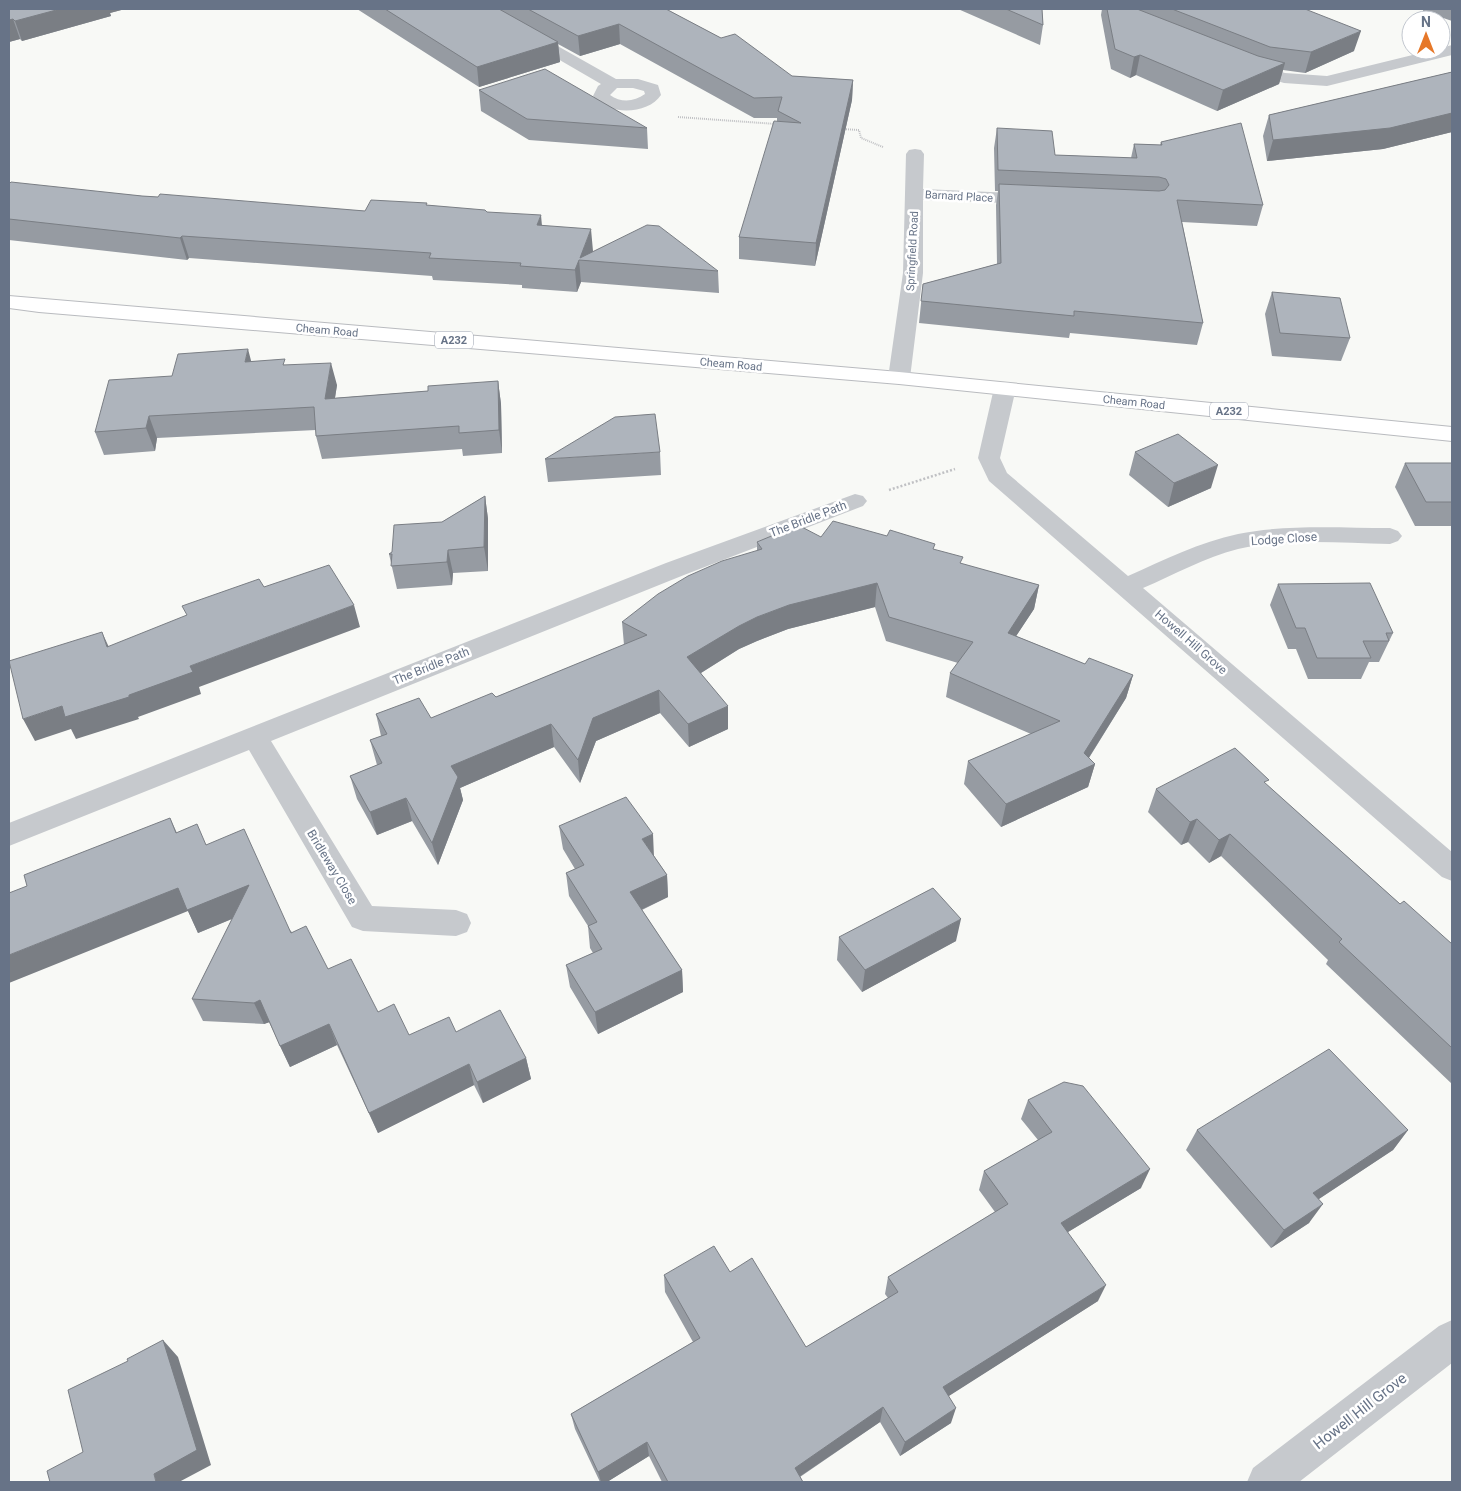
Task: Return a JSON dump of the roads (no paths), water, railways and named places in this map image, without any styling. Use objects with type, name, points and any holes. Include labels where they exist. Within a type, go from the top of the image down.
[{"type":"highway","name":"Cheam Road","points":[[9,302],[48,307],[899,378],[1452,434]]},
{"type":"street","points":[[482,9],[613,84],[626,82],[642,84],[652,88],[653,95],[646,101],[630,105],[618,105],[606,101],[601,96],[604,89],[613,84]]},
{"type":"street","points":[[1231,61],[1259,72],[1284,78],[1327,81],[1452,50]]},
{"type":"street","name":"Springfield Road","points":[[899,378],[913,273],[915,154]]},
{"type":"street","name":"Barnard Place","points":[[915,194],[1054,200]]},
{"type":"street","name":"Howell Hill Grove","points":[[1005,388],[989,458],[996,476],[1126,586],[1452,869]]},
{"type":"street","name":"The Bridle Path","points":[[9,835],[675,569],[855,501]]},
{"type":"street","name":"Lodge Close","points":[[1126,586],[1219,546],[1256,539],[1390,536]]},
{"type":"street","name":"Bridleway Close","points":[[254,736],[363,918],[456,923]]},
{"type":"street","name":"Howell Hill Grove","points":[[1267,1482],[1452,1339]]}]
